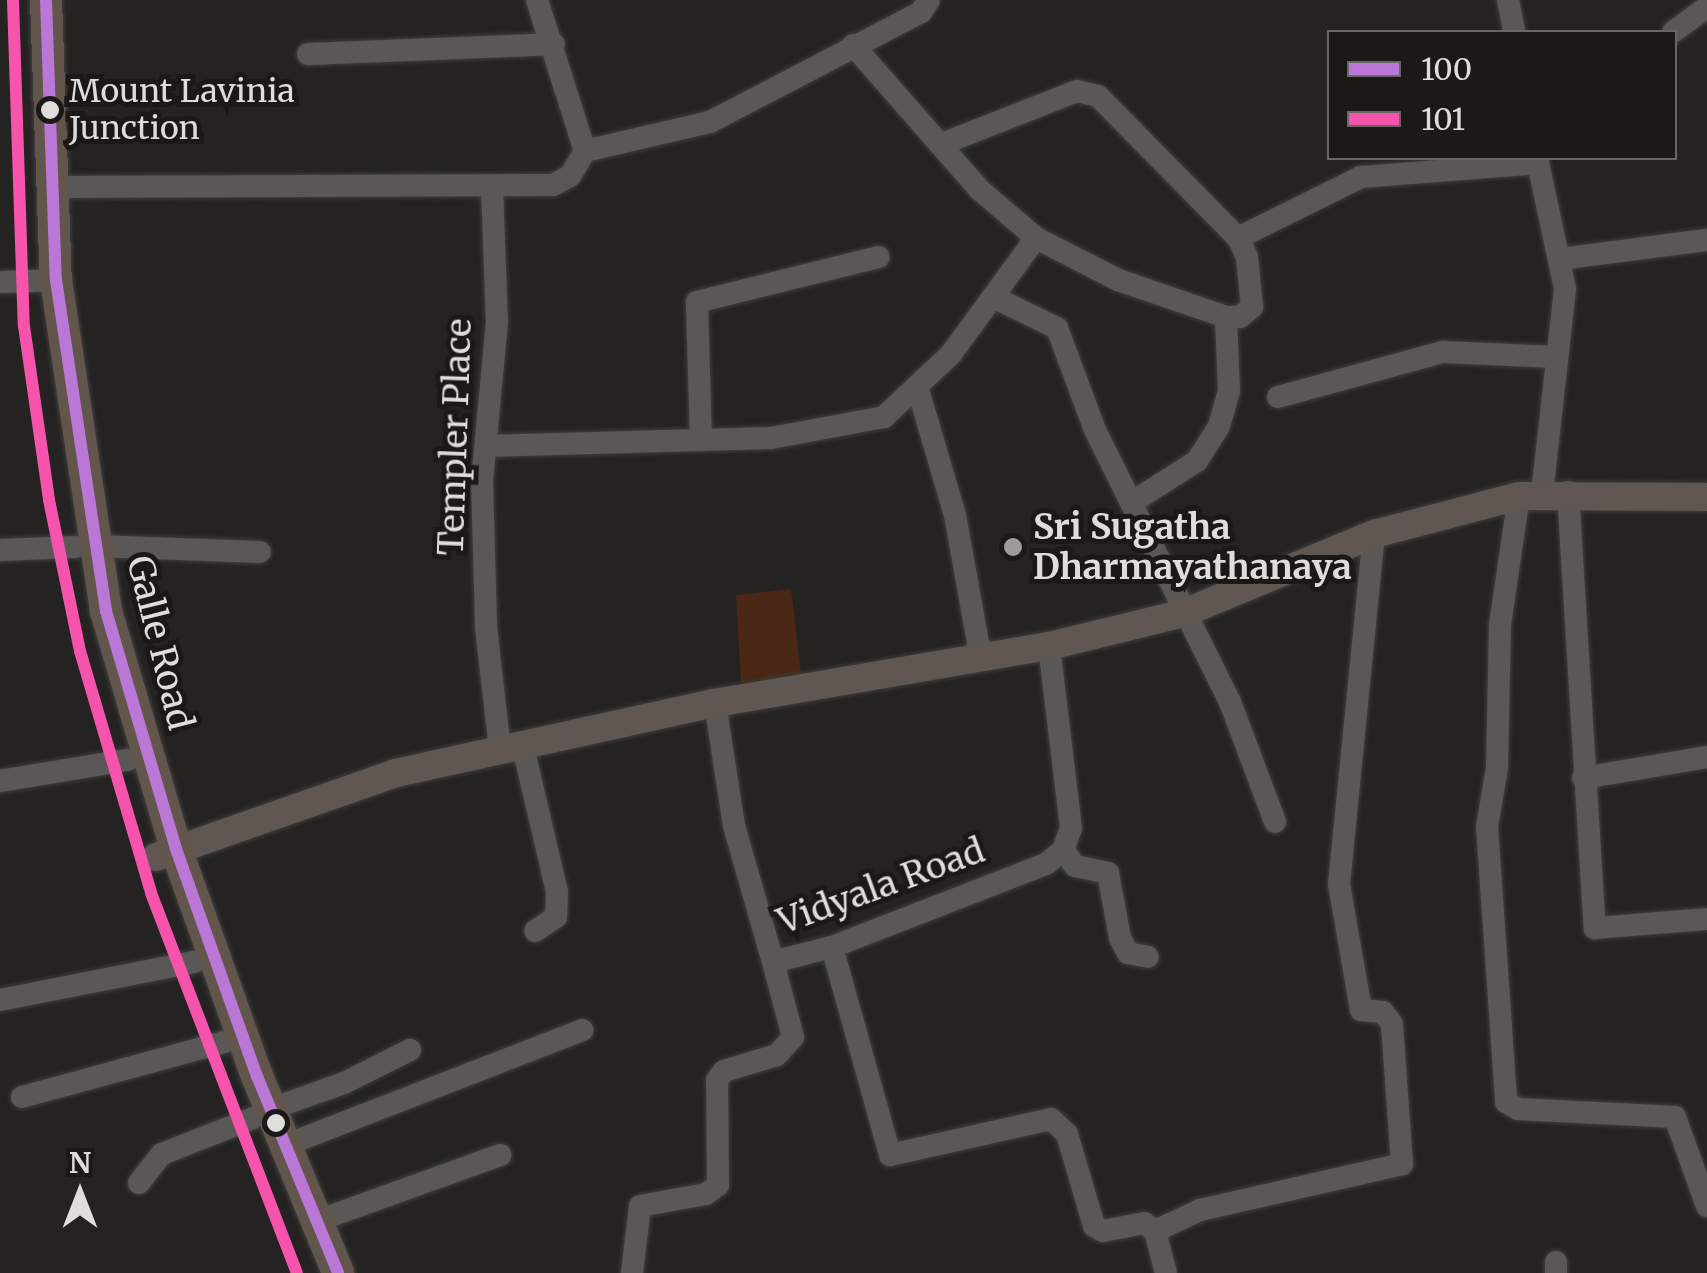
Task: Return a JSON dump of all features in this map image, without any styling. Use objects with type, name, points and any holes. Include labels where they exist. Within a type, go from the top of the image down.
[{"type":"highway","name":"Galle Road","points":[[30,0],[47,280],[86,547],[127,760],[166,853],[316,1273]]},
{"type":"highway","name":"Galle Road","points":[[46,0],[50,186],[47,280]]},
{"type":"highway","name":"Galle Road","points":[[86,547],[140,739],[194,962],[224,1042],[262,1114],[286,1145],[338,1273]]},
{"type":"main road","points":[[166,853],[396,773],[714,704],[980,654],[1049,646],[1184,612],[1374,534],[1543,494],[1707,497]]},
{"type":"street","points":[[537,0],[585,151]]},
{"type":"street","points":[[50,186],[553,185],[570,176],[585,151],[710,122],[922,12],[929,0]]},
{"type":"street","points":[[1508,0],[1514,30]]},
{"type":"street","points":[[1676,30],[1707,7]]},
{"type":"street","points":[[308,54],[554,44]]},
{"type":"street","points":[[853,46],[944,143],[980,190],[1036,238],[1118,280],[1226,316],[1240,317],[1252,306],[1248,257],[1238,238],[1189,182],[1088,92],[944,143]]},
{"type":"street","points":[[1238,238],[1316,194],[1361,178],[1538,160],[1565,288],[1543,494],[1500,624],[1497,768],[1487,827],[1506,1102],[1518,1109],[1675,1116],[1707,1206]]},
{"type":"street","name":"Templer Place","points":[[492,188],[497,322],[486,446],[486,627],[512,748],[557,892],[556,917],[535,931]]},
{"type":"street","points":[[486,446],[771,438],[884,417],[997,299],[1036,238]]},
{"type":"street","points":[[1560,259],[1707,240]]},
{"type":"street","points":[[701,440],[697,302],[879,257]]},
{"type":"street","points":[[0,282],[47,280]]},
{"type":"street","points":[[997,299],[1057,328],[1132,503],[1230,702],[1274,822]]},
{"type":"street","points":[[1132,503],[1197,461],[1219,426],[1230,390],[1226,316]]},
{"type":"street","points":[[1278,398],[1443,352],[1556,357]]},
{"type":"street","points":[[917,386],[955,515],[980,654]]},
{"type":"street","points":[[1543,494],[1583,778],[1595,928],[1707,920]]},
{"type":"street","points":[[1155,1231],[1200,1210],[1402,1164],[1392,1024],[1384,1012],[1361,1010],[1339,884],[1374,534]]},
{"type":"street","points":[[0,550],[86,547],[260,552]]},
{"type":"street","points":[[1049,646],[1071,828],[1063,850],[1074,866],[1108,873],[1128,954],[1148,957]]},
{"type":"street","name":"Vidyala Road","points":[[714,704],[734,826],[773,962],[832,947],[1046,864],[1063,850]]},
{"type":"street","points":[[1583,778],[1707,757]]},
{"type":"street","points":[[0,781],[127,760]]},
{"type":"street","points":[[832,947],[890,1156],[1051,1120],[1067,1134],[1094,1226],[1104,1231],[1144,1223],[1155,1231],[1166,1273]]},
{"type":"street","points":[[0,1000],[194,962]]},
{"type":"street","points":[[632,1273],[640,1206],[706,1194],[718,1185],[717,1080],[724,1071],[776,1054],[793,1037],[773,962]]},
{"type":"street","points":[[286,1145],[582,1030]]},
{"type":"street","points":[[22,1098],[224,1042]]},
{"type":"street","points":[[140,1184],[162,1154],[344,1083],[410,1050]]},
{"type":"street","points":[[317,1220],[500,1154]]},
{"type":"shaded area","points":[[791,589],[801,673],[741,683],[736,595]]},
{"type":"transit line","name":"100","points":[[46,0],[56,280],[106,611],[176,849],[257,1076],[338,1273]]},
{"type":"transit line","name":"101","points":[[13,1],[24,326],[49,500],[80,651],[151,893],[297,1273]]},
{"type":"place","name":"Mount Lavinia Junction","points":[[50,110]]},
{"type":"place","name":"Sri Sugatha Dharmayathanaya","points":[[1013,547]]}]
